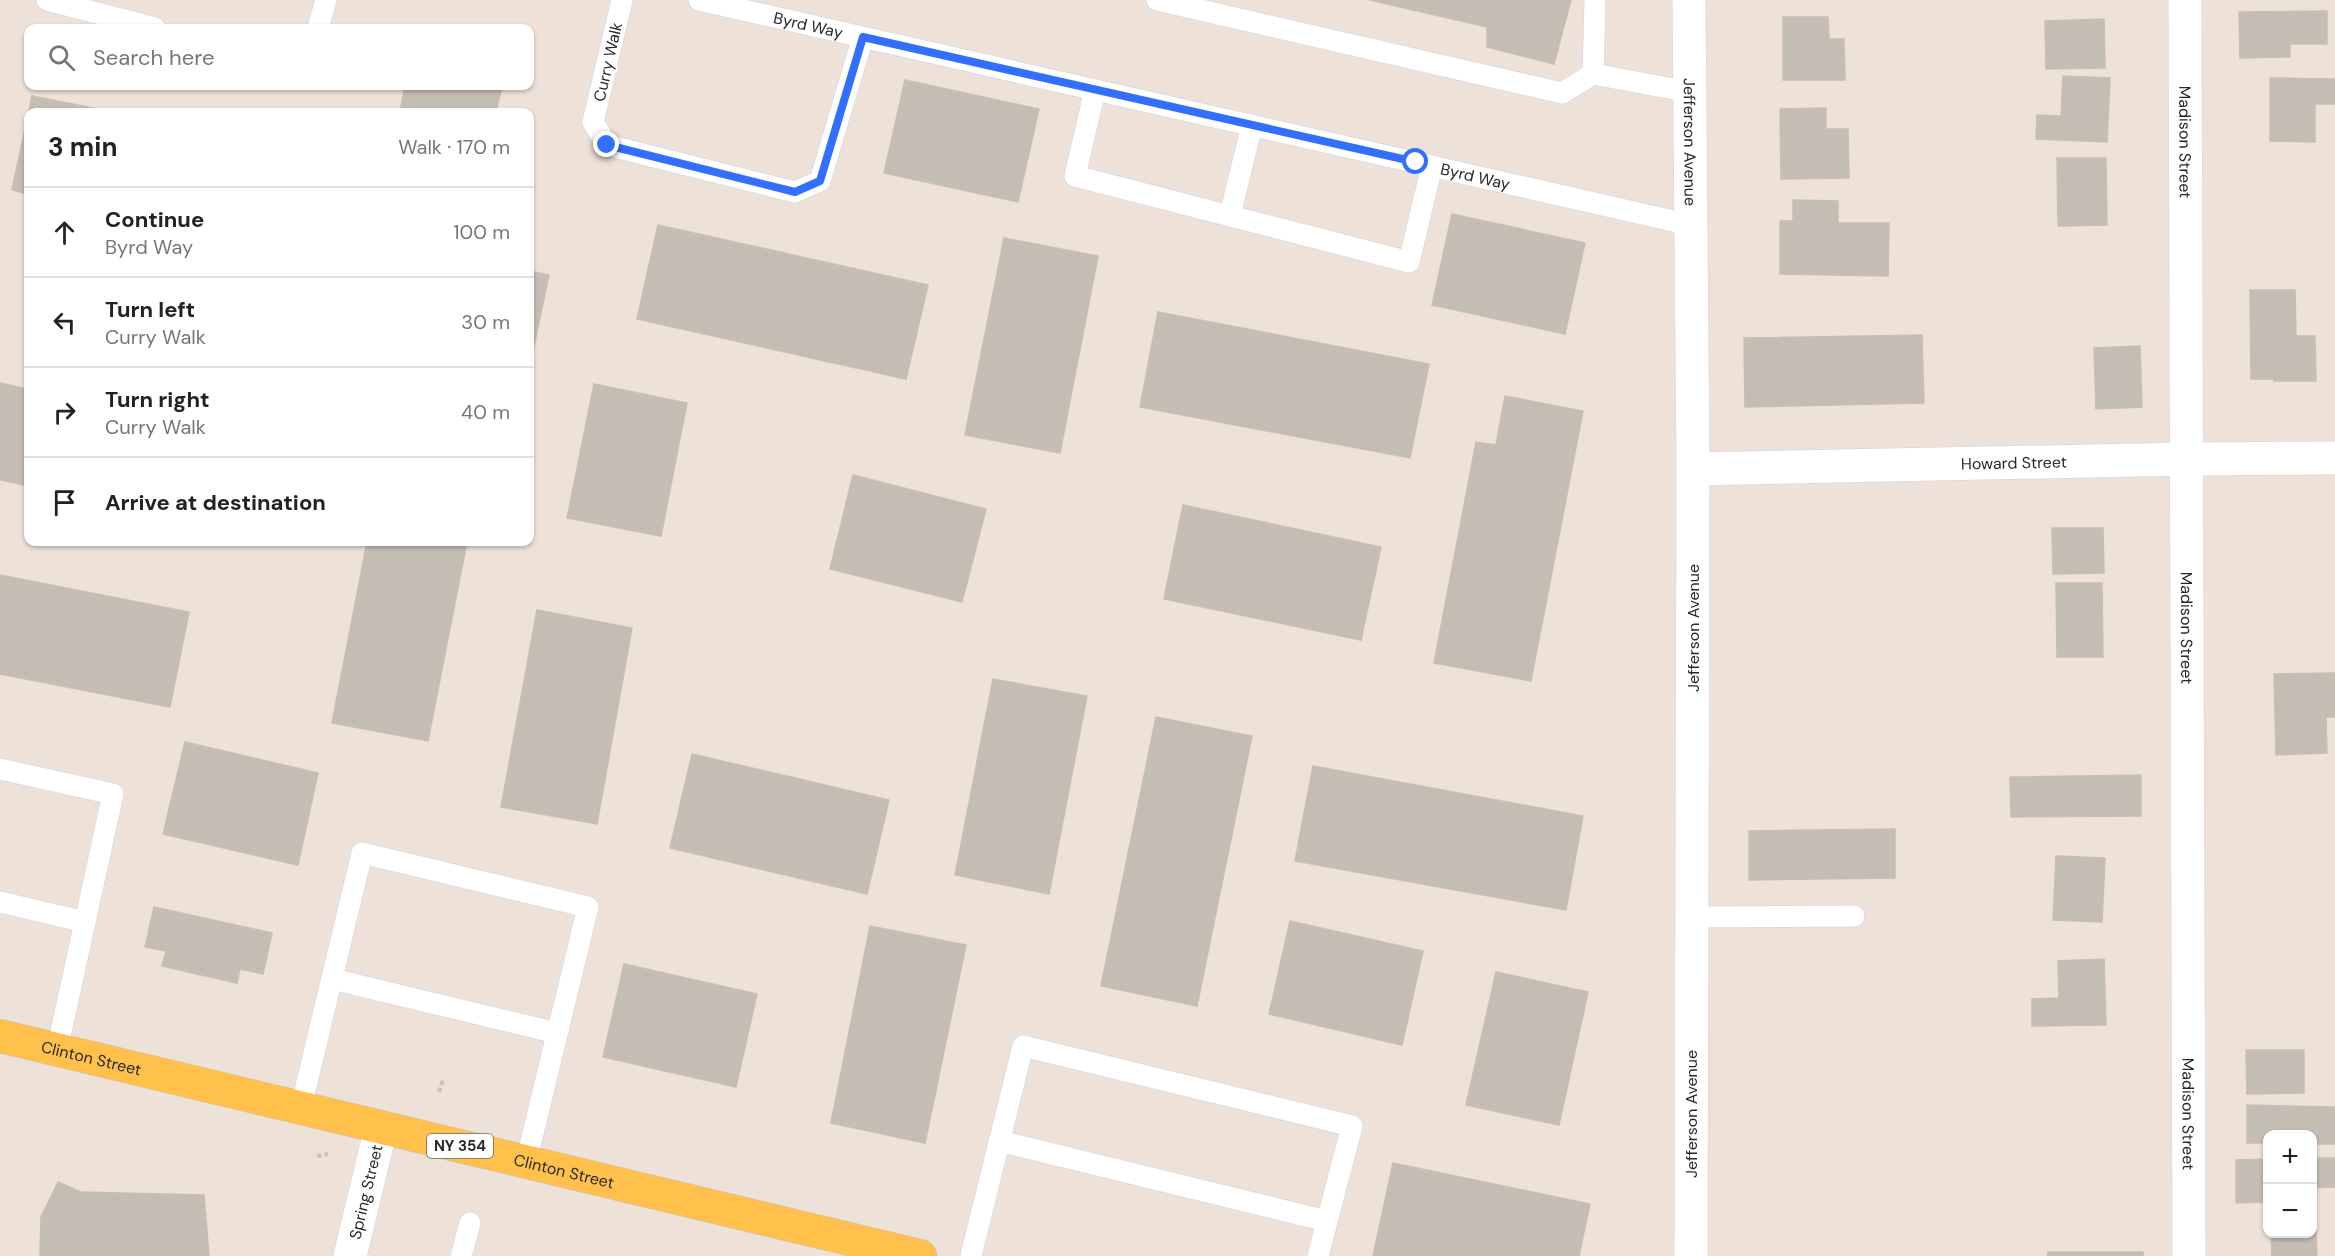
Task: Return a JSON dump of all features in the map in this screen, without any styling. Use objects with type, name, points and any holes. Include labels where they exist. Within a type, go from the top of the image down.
[{"type":"main road","name":"Clinton Street","points":[[0,1036],[526,1162],[883,1252],[920,1256]]},
{"type":"street","name":"Jefferson Avenue","points":[[1689,0],[1693,470],[1691,1256]]},
{"type":"street","name":"Madison Street","points":[[2186,0],[2189,1256]]},
{"type":"street","name":"Howard Street","points":[[1693,470],[2335,458]]},
{"type":"street","name":"Spring Street","points":[[350,1256],[381,1128]]},
{"type":"lane","points":[[47,0],[140,24]]},
{"type":"lane","points":[[319,24],[326,0]]},
{"type":"lane","name":"Curry Walk","points":[[622,0],[593,122],[607,145],[795,192],[820,181],[863,37]]},
{"type":"lane","name":"Byrd Way","points":[[699,0],[1691,225]]},
{"type":"lane","points":[[1157,0],[1562,93],[1593,74],[1690,92]]},
{"type":"lane","points":[[1593,74],[1595,0]]},
{"type":"lane","points":[[1095,90],[1075,176],[1409,262],[1432,166]]},
{"type":"lane","points":[[1230,215],[1252,125]]},
{"type":"lane","points":[[0,769],[113,794],[57,1050]]},
{"type":"lane","points":[[301,1107],[362,853],[588,907],[526,1162]]},
{"type":"lane","points":[[0,902],[85,922]]},
{"type":"lane","points":[[1692,918],[1854,916]]},
{"type":"lane","points":[[332,979],[557,1033]]},
{"type":"lane","points":[[971,1256],[1023,1046],[1352,1126],[1318,1256]]},
{"type":"lane","points":[[999,1141],[1327,1221]]},
{"type":"lane","points":[[461,1256],[470,1223]]},
{"type":"path","points":[[439,1092],[443,1080]]},
{"type":"building","points":[[1370,0],[1571,0],[1554,64],[1487,47],[1487,27]]},
{"type":"building","points":[[2327,11],[2327,44],[2290,44],[2290,57],[2240,58],[2239,12]]},
{"type":"building","points":[[1783,17],[1828,17],[1829,39],[1844,39],[1845,80],[1783,80]]},
{"type":"building","points":[[2104,19],[2105,68],[2046,69],[2045,21]]},
{"type":"building","points":[[2063,76],[2110,78],[2107,142],[2036,139],[2037,115],[2061,116]]},
{"type":"building","points":[[2270,78],[2335,79],[2335,104],[2315,104],[2315,142],[2270,141]]},
{"type":"building","points":[[905,80],[1039,109],[1018,202],[884,173]]},
{"type":"building","points":[[404,90],[501,90],[497,108],[401,108]]},
{"type":"building","points":[[32,96],[93,108],[30,108]]},
{"type":"building","points":[[1826,108],[1826,129],[1848,129],[1849,178],[1781,179],[1780,109]]},
{"type":"building","points":[[24,134],[24,193],[12,190]]},
{"type":"building","points":[[2057,158],[2106,158],[2107,225],[2058,226]]},
{"type":"building","points":[[1793,200],[1838,201],[1838,223],[1889,223],[1888,276],[1780,274],[1780,221],[1793,221]]},
{"type":"building","points":[[1452,214],[1585,243],[1565,334],[1432,305]]},
{"type":"building","points":[[658,225],[928,285],[906,379],[637,319]]},
{"type":"building","points":[[1004,238],[1098,256],[1060,453],[965,435]]},
{"type":"building","points":[[534,272],[549,275],[534,345]]},
{"type":"building","points":[[2250,290],[2295,290],[2296,336],[2315,336],[2316,381],[2251,379]]},
{"type":"building","points":[[1158,312],[1429,364],[1410,458],[1140,407]]},
{"type":"building","points":[[1922,335],[1924,403],[1745,407],[1744,338]]},
{"type":"building","points":[[2140,346],[2142,407],[2096,409],[2094,348]]},
{"type":"building","points":[[0,383],[24,388],[24,485],[0,480]]},
{"type":"building","points":[[594,384],[687,403],[661,536],[567,518]]},
{"type":"building","points":[[1505,396],[1583,411],[1531,681],[1434,663],[1476,442],[1496,445]]},
{"type":"building","points":[[853,475],[986,509],[962,602],[830,569]]},
{"type":"building","points":[[1183,505],[1381,547],[1361,640],[1164,599]]},
{"type":"building","points":[[2052,528],[2103,528],[2104,573],[2053,574]]},
{"type":"building","points":[[366,546],[466,546],[428,741],[332,723]]},
{"type":"building","points":[[0,575],[189,612],[170,707],[0,674]]},
{"type":"building","points":[[2056,583],[2102,583],[2103,657],[2057,657]]},
{"type":"building","points":[[537,610],[632,628],[597,824],[501,807]]},
{"type":"building","points":[[2335,673],[2335,717],[2326,717],[2327,753],[2276,755],[2274,674]]},
{"type":"building","points":[[993,679],[1087,696],[1049,894],[955,875]]},
{"type":"building","points":[[1156,717],[1252,736],[1197,1006],[1101,986]]},
{"type":"building","points":[[185,742],[318,773],[298,865],[163,834]]},
{"type":"building","points":[[692,754],[889,800],[867,894],[670,848]]},
{"type":"building","points":[[1313,766],[1583,816],[1566,910],[1295,861]]},
{"type":"building","points":[[2141,775],[2141,816],[2011,817],[2010,777]]},
{"type":"building","points":[[1895,829],[1895,878],[1749,880],[1749,831]]},
{"type":"building","points":[[2056,856],[2105,858],[2102,922],[2053,920]]},
{"type":"building","points":[[154,907],[272,933],[263,974],[240,969],[237,983],[162,966],[166,951],[145,947]]},
{"type":"building","points":[[1290,921],[1423,951],[1402,1045],[1269,1014]]},
{"type":"building","points":[[870,926],[966,945],[925,1143],[831,1123]]},
{"type":"building","points":[[2104,959],[2106,1025],[2032,1026],[2032,999],[2059,998],[2058,961]]},
{"type":"building","points":[[624,964],[757,994],[736,1087],[603,1057]]},
{"type":"building","points":[[1496,972],[1588,992],[1559,1125],[1466,1105]]},
{"type":"building","points":[[2246,1050],[2304,1050],[2304,1093],[2247,1094]]},
{"type":"building","points":[[2247,1105],[2335,1107],[2335,1144],[2317,1144],[2317,1130],[2263,1130],[2263,1143],[2247,1143]]},
{"type":"building","points":[[2317,1158],[2335,1158],[2335,1187],[2317,1188]]},
{"type":"building","points":[[2263,1159],[2263,1202],[2236,1203],[2236,1160]]},
{"type":"building","points":[[1393,1163],[1590,1204],[1579,1256],[1373,1256]]},
{"type":"building","points":[[58,1182],[81,1192],[204,1195],[209,1256],[40,1256],[41,1217]]},
{"type":"building","points":[[2271,1238],[2316,1238],[2317,1256],[2272,1256]]},
{"type":"building","points":[[2048,1252],[2143,1252],[2143,1256],[2048,1256]]},
{"type":"route","points":[[607,145],[795,192],[820,181],[863,37],[1416,162]]}]
